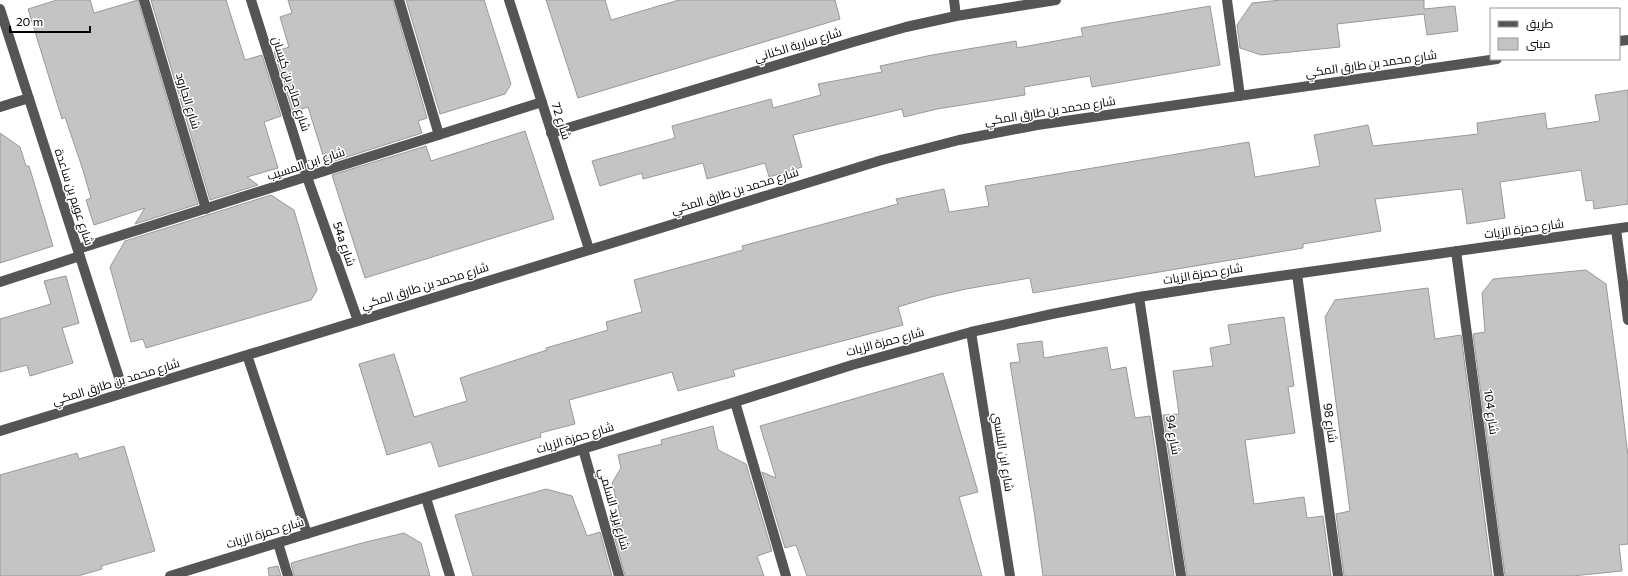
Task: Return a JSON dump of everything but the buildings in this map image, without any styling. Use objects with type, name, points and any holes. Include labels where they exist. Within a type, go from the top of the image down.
[{"type":"street","name":"شارع الجارود","points":[[144,0],[206,209]]},
{"type":"street","name":"شارع صالح بن كيسان","points":[[251,0],[307,177]]},
{"type":"street","points":[[399,0],[439,135]]},
{"type":"street","name":"شارع 72","points":[[509,0],[589,249]]},
{"type":"street","points":[[954,0],[956,16]]},
{"type":"street","name":"شارع سارية الكناني","points":[[551,133],[853,42],[956,16],[1056,0]]},
{"type":"street","points":[[1226,0],[1240,96]]},
{"type":"street","name":"شارع عويم بن ساعدة","points":[[0,10],[124,393]]},
{"type":"street","name":"شارع محمد بن طارق المكي","points":[[0,431],[882,160],[959,140],[1037,125],[1490,60]]},
{"type":"street","points":[[0,107],[29,98]]},
{"type":"street","name":"شارع ابن المسيب","points":[[0,282],[206,209],[542,102]]},
{"type":"street","name":"54a شارع","points":[[307,177],[358,321]]},
{"type":"street","name":"شارع حمزة الزيات","points":[[170,576],[735,402],[852,364],[971,332],[1139,297],[1628,227]]},
{"type":"street","points":[[1616,229],[1628,320]]},
{"type":"street","name":"شارع 104","points":[[1456,251],[1499,576]]},
{"type":"street","name":"شارع 98","points":[[1297,274],[1338,576]]},
{"type":"street","name":"شارع 94","points":[[1139,297],[1181,576]]},
{"type":"street","name":"شارع ابن البلنسي","points":[[971,332],[1010,576]]},
{"type":"street","points":[[247,355],[307,534]]},
{"type":"street","points":[[735,402],[786,576]]},
{"type":"street","name":"شارع يزيد السلمي","points":[[583,449],[619,576]]},
{"type":"street","points":[[426,498],[450,576]]},
{"type":"street","points":[[278,543],[288,576]]}]
